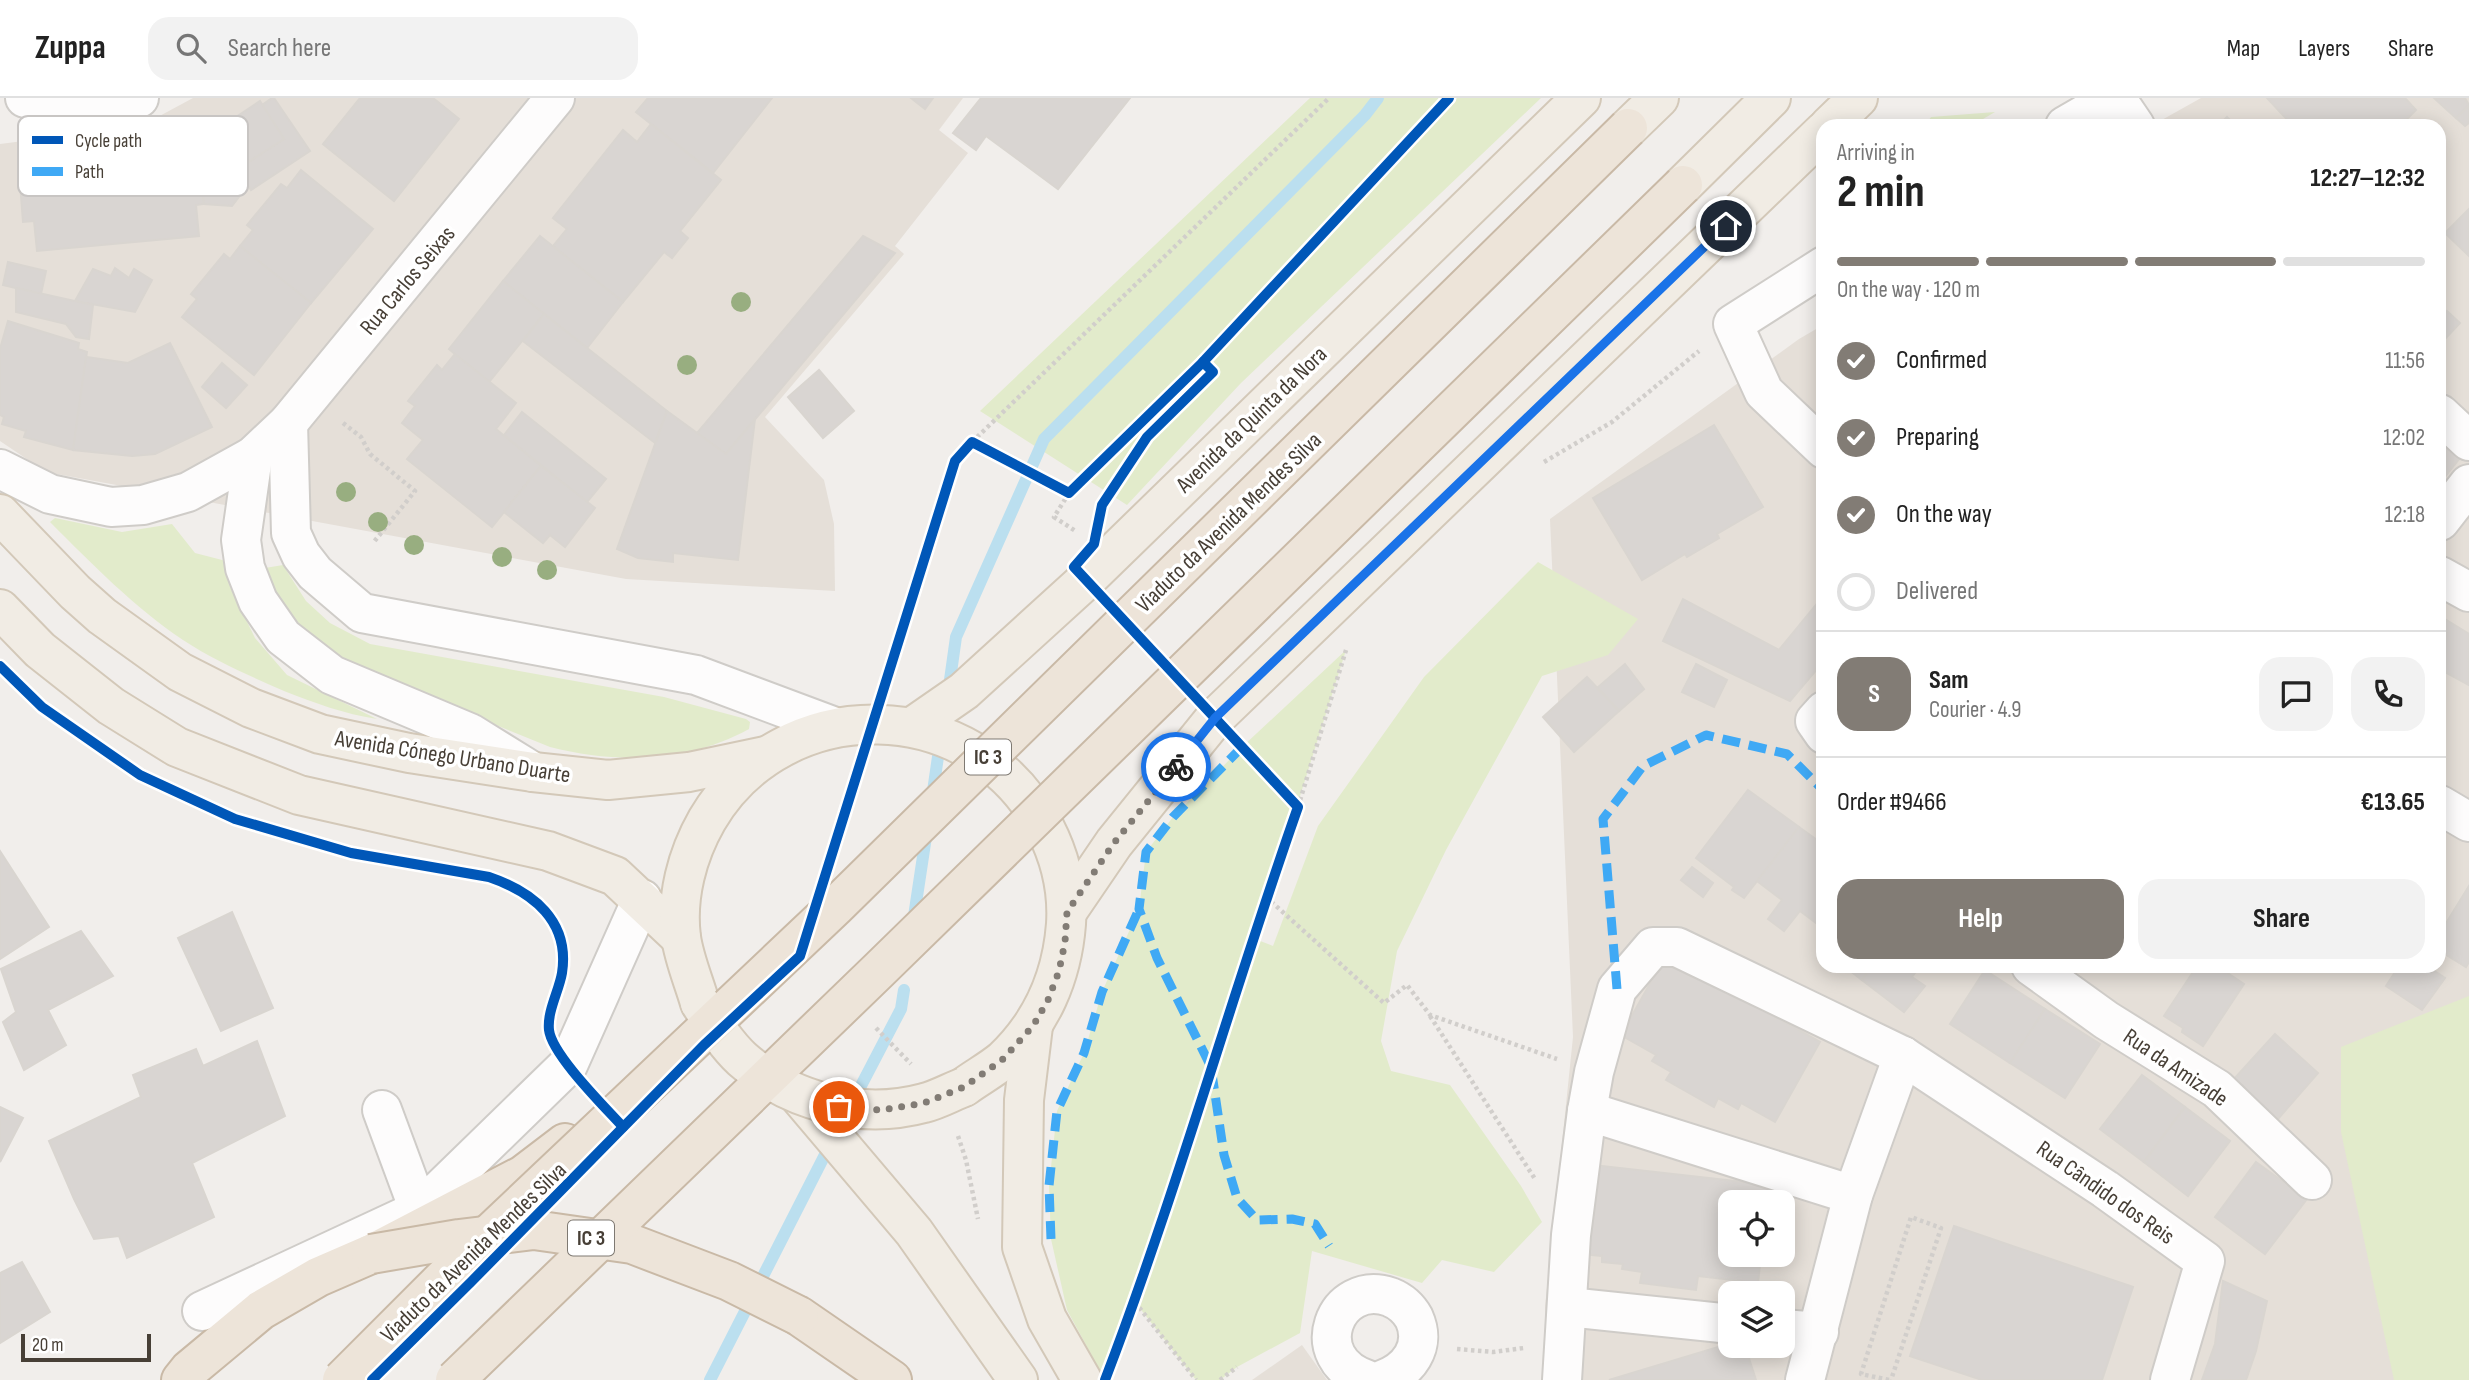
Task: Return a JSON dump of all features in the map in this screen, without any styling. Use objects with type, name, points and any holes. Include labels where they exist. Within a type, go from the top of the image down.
[{"type":"highway","name":"Viaduto da Avenida Mendes Silva","points":[[342,1380],[467,1255],[846,897],[1628,128]]},
{"type":"highway","name":"IC 3","points":[[455,1380],[1683,185]]},
{"type":"highway","points":[[371,1254],[523,1175],[590,1123],[649,1065],[700,1003]]},
{"type":"highway","name":"IC 3","points":[[181,1380],[189,1370],[261,1310],[318,1277],[371,1254],[534,1230],[632,1244],[729,1281],[799,1316],[892,1380]]},
{"type":"main road","name":"Avenida da Quinta da Nora","points":[[912,727],[964,691],[1059,605],[1090,562],[1581,98]]},
{"type":"main road","points":[[1628,128],[1659,98]]},
{"type":"main road","points":[[1683,185],[1771,98]]},
{"type":"main road","points":[[1836,119],[1858,98]]},
{"type":"main road","points":[[1067,912],[1114,843],[1215,718],[1816,139]]},
{"type":"main road","name":"Avenida Cónego Urbano Duarte","points":[[0,514],[102,617],[180,672],[251,708],[320,734],[409,753],[533,772],[608,780],[689,772],[767,755]]},
{"type":"main road","points":[[0,609],[40,650],[111,706],[177,747],[299,795],[548,851],[615,876],[681,938]]},
{"type":"main road","points":[[874,724],[912,727],[951,739],[988,761],[1015,784],[1042,822],[1053,843],[1063,877],[1067,912],[1065,942],[1059,971],[1048,1000],[1033,1026],[1002,1060],[964,1087],[924,1103],[882,1110],[839,1107],[798,1095],[768,1079],[741,1058],[718,1032],[700,1003],[681,938],[681,903],[687,868],[699,835],[716,804],[740,778],[767,755],[800,738],[835,727],[874,724]]},
{"type":"main road","points":[[1033,1026],[1024,1100],[1022,1247],[1047,1319],[1082,1380]]},
{"type":"main road","points":[[798,1095],[914,1232],[1018,1380]]},
{"type":"street","points":[[25,98],[108,110],[139,98]]},
{"type":"street","name":"Rua Carlos Seixas","points":[[0,469],[50,494],[111,507],[143,505],[188,492],[253,456],[299,410],[555,98]]},
{"type":"street","points":[[2077,119],[2114,98],[2130,119]]},
{"type":"street","points":[[1816,271],[1732,324],[1764,392],[1816,441]]},
{"type":"street","points":[[299,410],[291,533],[301,555],[315,573],[362,613],[696,675],[835,727]]},
{"type":"street","points":[[2446,420],[2469,441]]},
{"type":"street","points":[[253,456],[241,540],[245,568],[258,601],[282,637],[332,675],[470,733],[533,772]]},
{"type":"street","points":[[2446,513],[2469,484]]},
{"type":"street","points":[[2446,579],[2469,592]]},
{"type":"street","points":[[2446,809],[2469,822]]},
{"type":"street","points":[[202,1311],[419,1210],[568,1065],[642,899]]},
{"type":"street","name":"Rua Cândido dos Reis","points":[[1562,1380],[1571,1235],[1594,1072],[1617,989],[1653,947],[1677,947],[1903,1056],[2105,1189],[2205,1261],[2170,1380]]},
{"type":"street","name":"Rua da Amizade","points":[[2041,973],[2106,1020],[2217,1089],[2312,1180]]},
{"type":"street","points":[[1805,1380],[1801,1331],[1903,1056]]},
{"type":"street","points":[[382,1111],[419,1210]]},
{"type":"street","points":[[1587,1111],[1853,1195]]},
{"type":"street","points":[[1368,1380],[1345,1369],[1336,1358],[1331,1333],[1343,1308],[1354,1299],[1367,1294],[1381,1294],[1407,1307],[1418,1333],[1417,1347],[1405,1369],[1382,1380]]},
{"type":"street","points":[[1568,1307],[1718,1323]]},
{"type":"path","points":[[964,451],[977,444],[1329,98]]},
{"type":"path","points":[[1540,464],[1612,422],[1732,324]]},
{"type":"path","points":[[299,410],[361,436],[370,454],[415,491],[373,543]]},
{"type":"path","points":[[1079,484],[1069,493],[1054,517],[1090,562]]},
{"type":"path","points":[[1058,487],[1069,493]]},
{"type":"path","points":[[1294,820],[1346,650]]},
{"type":"path","points":[[1289,797],[1298,807]]},
{"type":"path","points":[[1271,884],[1265,903],[1384,1003],[1407,985],[1430,1015],[1571,1235]]},
{"type":"path","points":[[1430,1015],[1594,1072]]},
{"type":"path","points":[[867,1019],[911,1064]]},
{"type":"path","points":[[966,1160],[980,1227]]},
{"type":"path","points":[[1911,1217],[1941,1228],[1890,1380],[1861,1374],[1911,1217]]},
{"type":"path","points":[[1130,1315],[1139,1289]]},
{"type":"path","points":[[1135,1302],[1196,1380]]},
{"type":"path","points":[[1471,1351],[1493,1352],[1529,1347]]},
{"type":"path","points":[[1220,1380],[1237,1367]]},
{"type":"shaded area","points":[[193,98],[963,98],[939,130],[968,153],[895,246],[904,254],[765,417],[824,480],[834,524],[835,591],[626,579],[46,472],[0,441],[0,144],[18,142],[18,196],[248,196],[248,116],[160,116]]},
{"type":"shaded area","points":[[2201,98],[2469,98],[2469,1380],[1546,1380],[1545,1307],[1573,1037],[1550,519],[1816,329],[1816,973],[2446,973],[2446,119],[2164,119]]},
{"type":"shaded area","points":[[1302,1345],[1327,1380],[1252,1380]]},
{"type":"green space","points":[[1310,98],[1541,98],[1241,383],[1127,505],[980,411]]},
{"type":"green space","points":[[1995,112],[1983,119],[1930,119]]},
{"type":"green space","points":[[55,518],[122,532],[172,524],[195,553],[226,561],[230,587],[255,638],[287,675],[377,719],[341,711],[284,691],[195,648],[147,614],[114,584],[50,522]]},
{"type":"green space","points":[[1538,562],[1638,619],[1608,655],[1542,676],[1446,850],[1397,951],[1381,1041],[1391,1071],[1450,1085],[1521,1186],[1542,1222],[1494,1272],[1442,1260],[1422,1283],[1312,1251],[1300,1333],[1237,1367],[1220,1380],[1196,1380],[1135,1302],[1105,1380],[1067,1310],[1051,1239],[1049,1186],[1057,1111],[1084,1053],[1102,992],[1139,909],[1146,852],[1173,817],[1242,747],[1346,650],[1255,939],[1273,946],[1318,826],[1424,677]]},
{"type":"green space","points":[[283,565],[306,601],[330,623],[370,644],[664,697],[746,719],[750,722],[749,729],[701,749],[651,757],[601,756],[550,747],[339,661],[313,645],[279,605],[265,568]]},
{"type":"green space","points":[[2469,996],[2469,1380],[2394,1380],[2341,1132],[2341,1047]]},
{"type":"building","points":[[274,98],[310,151],[251,190],[248,185],[248,162],[284,139],[262,105]]},
{"type":"building","points":[[360,98],[433,98],[459,119],[394,201],[323,144]]},
{"type":"building","points":[[648,98],[772,98],[713,173],[636,112]]},
{"type":"building","points":[[911,98],[933,98],[925,109]]},
{"type":"building","points":[[981,98],[1130,98],[1058,189],[986,136],[976,150],[953,133]]},
{"type":"building","points":[[2267,98],[2405,98],[2416,110],[2407,119],[2286,119]]},
{"type":"building","points":[[2434,98],[2465,98],[2469,105],[2456,118]]},
{"type":"building","points":[[260,101],[284,139],[248,162],[248,116],[238,116]]},
{"type":"building","points":[[2469,105],[2469,123],[2465,126],[2456,118]]},
{"type":"building","points":[[651,124],[721,180],[680,231],[688,238],[672,258],[664,252],[623,302],[553,246],[567,229],[553,218],[623,130],[637,142]]},
{"type":"building","points":[[301,170],[373,229],[311,303],[240,246],[253,230],[247,225],[281,184],[287,188]]},
{"type":"building","points":[[21,196],[203,196],[204,204],[196,205],[199,236],[37,251],[34,221],[23,222]]},
{"type":"building","points":[[203,196],[240,196],[232,206],[204,204]]},
{"type":"building","points":[[2469,209],[2469,256],[2446,234]]},
{"type":"building","points":[[540,236],[623,302],[587,348],[503,281]]},
{"type":"building","points":[[863,236],[895,253],[726,454],[697,433]]},
{"type":"building","points":[[240,246],[311,303],[254,375],[182,317],[197,299],[191,294],[224,254],[230,259]]},
{"type":"building","points":[[8,262],[46,271],[41,294],[3,285]]},
{"type":"building","points":[[115,268],[129,278],[134,269],[152,280],[135,312],[75,301],[93,269],[111,276]]},
{"type":"building","points":[[503,281],[544,314],[489,382],[449,349]]},
{"type":"building","points":[[16,288],[93,305],[89,339],[76,337],[66,324],[16,312]]},
{"type":"building","points":[[2446,312],[2460,323],[2446,338]]},
{"type":"building","points":[[544,314],[667,411],[655,443],[523,341]]},
{"type":"building","points":[[8,321],[79,343],[78,349],[87,352],[73,450],[24,437],[26,431],[2,424],[4,417],[0,415],[0,349]]},
{"type":"building","points":[[170,343],[212,427],[155,454],[132,456],[73,450],[86,357],[128,363]]},
{"type":"building","points":[[455,354],[516,403],[496,429],[541,466],[492,527],[407,459],[423,440],[402,423],[415,406],[408,401],[437,365],[442,370]]},
{"type":"building","points":[[222,363],[247,385],[226,408],[202,387]]},
{"type":"building","points":[[819,370],[854,411],[823,438],[788,397]]},
{"type":"building","points":[[667,411],[726,454],[755,419],[738,560],[673,553],[673,562],[638,558],[617,549]]},
{"type":"building","points":[[522,412],[606,479],[587,502],[504,435]]},
{"type":"building","points":[[1714,425],[1763,507],[1717,534],[1719,538],[1687,557],[1685,554],[1642,580],[1593,498]]},
{"type":"building","points":[[2446,438],[2464,453],[2446,476]]},
{"type":"building","points":[[541,466],[595,508],[565,547],[550,535],[543,543],[504,512]]},
{"type":"building","points":[[1683,599],[1779,650],[1816,605],[1816,670],[1790,701],[1663,641]]},
{"type":"building","points":[[2446,620],[2469,634],[2469,685],[2446,673]]},
{"type":"building","points":[[1625,664],[1644,689],[1619,711],[1597,688]]},
{"type":"building","points":[[1696,664],[1727,680],[1714,707],[1682,692]]},
{"type":"building","points":[[1587,677],[1619,711],[1574,752],[1543,717]]},
{"type":"building","points":[[1748,790],[1799,827],[1744,898],[1696,858]]},
{"type":"building","points":[[1799,827],[1816,839],[1816,923],[1800,911],[1784,931],[1768,919],[1782,900],[1757,881]]},
{"type":"building","points":[[0,851],[49,927],[0,959]]},
{"type":"building","points":[[1692,867],[1713,883],[1703,897],[1681,880]]},
{"type":"building","points":[[2469,886],[2469,962],[2466,967],[2446,955],[2446,923]]},
{"type":"building","points":[[232,912],[273,1008],[221,1031],[178,938]]},
{"type":"building","points":[[81,931],[113,976],[48,1010],[66,1045],[24,1070],[3,1022],[16,1012],[1,969]]},
{"type":"building","points":[[1666,955],[1820,1042],[1775,1122],[1741,1103],[1738,1109],[1718,1098],[1714,1107],[1666,1080],[1671,1072],[1652,1061],[1656,1055],[1621,1035]]},
{"type":"building","points":[[1853,973],[1868,973],[1862,980]]},
{"type":"building","points":[[1868,973],[1915,973],[1912,977],[1925,986],[1904,1012],[1862,980]]},
{"type":"building","points":[[1983,973],[1990,973],[2045,1009],[2010,1063],[1950,1024]]},
{"type":"building","points":[[2192,973],[2228,973],[2244,984],[2203,1046],[2164,1016]]},
{"type":"building","points":[[2394,973],[2438,973],[2445,978],[2422,1010],[2386,986]]},
{"type":"building","points":[[2045,1009],[2100,1044],[2065,1098],[2010,1063]]},
{"type":"building","points":[[2275,1034],[2318,1073],[2278,1119],[2234,1079]]},
{"type":"building","points":[[257,1041],[285,1116],[192,1163],[214,1217],[127,1258],[119,1236],[94,1239],[49,1141],[141,1097],[133,1075],[196,1049],[203,1066]]},
{"type":"building","points":[[2142,1075],[2185,1107],[2144,1162],[2100,1129]]},
{"type":"building","points":[[0,1107],[23,1118],[0,1162]]},
{"type":"building","points":[[2185,1107],[2230,1141],[2188,1196],[2144,1162]]},
{"type":"building","points":[[2256,1162],[2307,1199],[2265,1254],[2215,1217]]},
{"type":"building","points":[[1593,1165],[1770,1185],[1769,1190],[1718,1190],[1718,1267],[1760,1267],[1758,1281],[1698,1276],[1696,1290],[1640,1283],[1642,1272],[1622,1269],[1623,1264],[1602,1262],[1602,1256],[1582,1254]]},
{"type":"building","points":[[1954,1226],[2133,1287],[2102,1380],[1982,1380],[1910,1356]]},
{"type":"building","points":[[22,1262],[50,1312],[0,1343],[0,1273]]},
{"type":"building","points":[[2223,1281],[2267,1301],[2256,1351],[2246,1380],[2202,1380],[2215,1344]]},
{"type":"building","points":[[1718,1347],[1718,1358],[1749,1358],[1756,1380],[1609,1380]]},
{"type":"waterway","points":[[948,694],[956,637],[1044,439],[1365,115],[1378,98]]},
{"type":"waterway","points":[[932,798],[940,743]]},
{"type":"waterway","points":[[913,923],[927,830]]},
{"type":"waterway","points":[[852,1103],[901,1009],[904,990]]},
{"type":"waterway","points":[[710,1380],[832,1141]]},
{"type":"marked path","points":[[1617,989],[1603,819],[1643,766],[1706,735],[1787,754],[1816,783]]},
{"type":"marked path","points":[[1242,747],[1173,817],[1146,852],[1139,909],[1157,958],[1211,1067],[1224,1155],[1237,1198],[1257,1220],[1292,1219],[1315,1224],[1329,1246]]},
{"type":"marked path","points":[[1051,1239],[1049,1186],[1057,1111],[1084,1053],[1102,992],[1139,909]]},
{"type":"cycle path","points":[[372,1380],[704,1045],[800,956],[955,461],[972,442],[1069,493],[1203,362],[1449,98]]},
{"type":"cycle path","points":[[1105,1380],[1156,1238],[1298,807],[1074,567],[1094,544],[1102,505],[1147,437],[1213,372],[1203,362]]},
{"type":"cycle path","points":[[0,666],[42,707],[140,775],[235,819],[351,853],[489,877],[534,900],[554,924],[563,955],[562,973],[549,1023],[552,1041],[580,1080],[623,1127]]},
{"type":"way so far","points":[[839,1107],[882,1110],[924,1103],[964,1087],[1002,1060],[1033,1026],[1048,1000],[1059,971],[1067,912],[1114,843],[1176,767]]},
{"type":"route","points":[[1176,767],[1215,718],[1726,226]]}]
